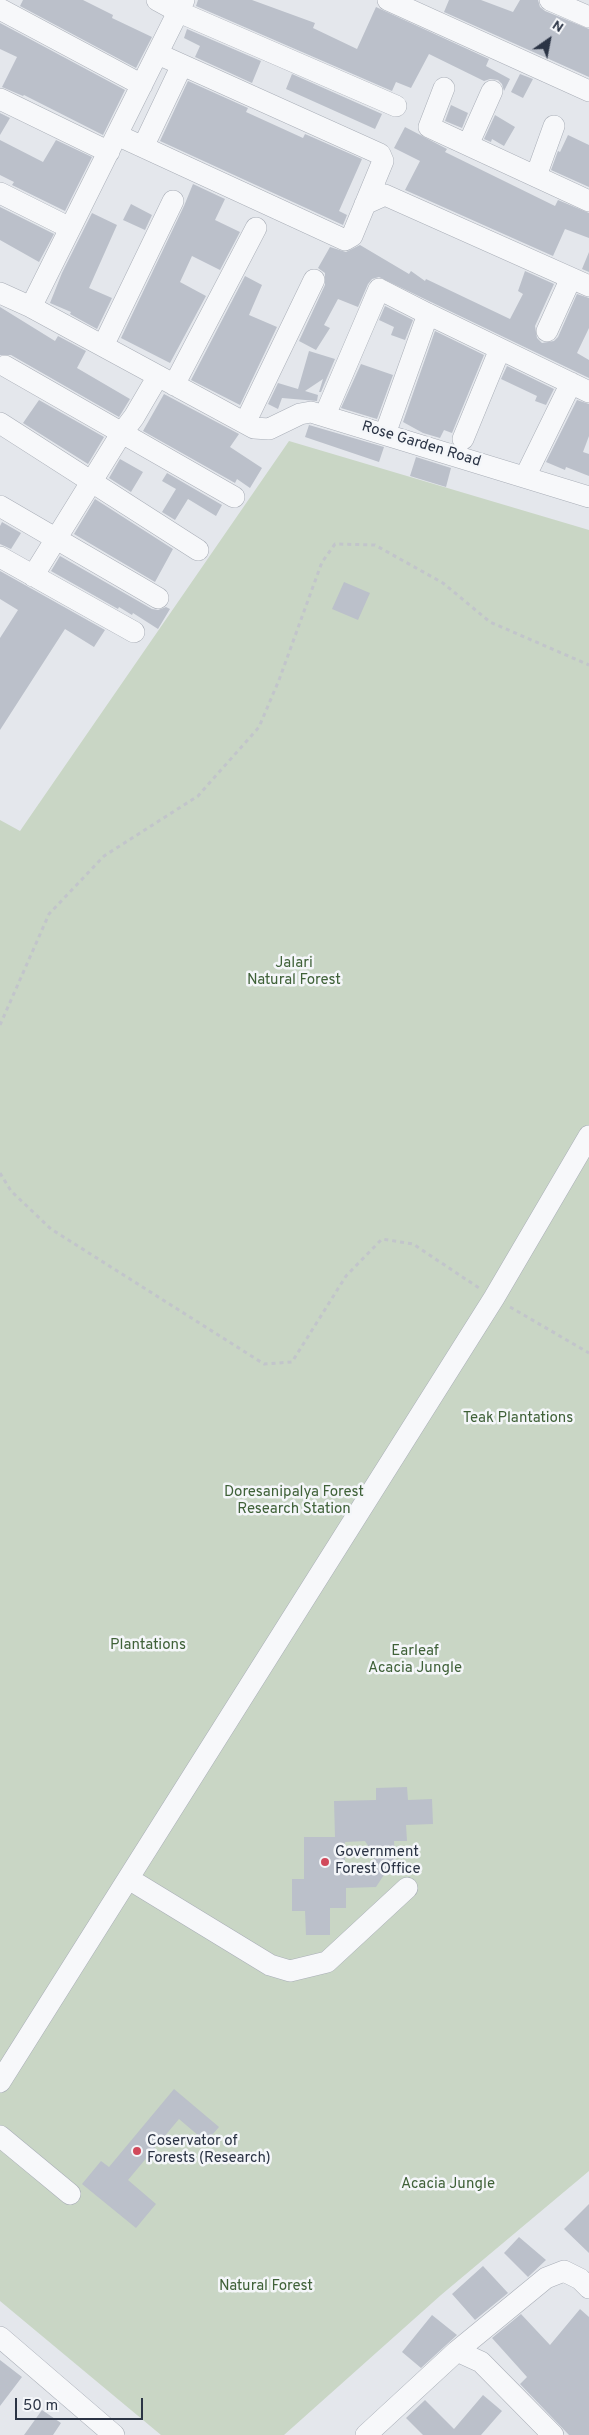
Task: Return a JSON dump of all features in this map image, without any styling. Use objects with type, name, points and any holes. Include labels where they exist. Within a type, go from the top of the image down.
[{"type":"street","points":[[157,0],[182,6],[396,106]]},
{"type":"street","points":[[388,0],[589,91]]},
{"type":"street","points":[[550,0],[589,17]]},
{"type":"street","points":[[31,307],[182,6]]},
{"type":"street","points":[[0,9],[142,85]]},
{"type":"street","points":[[0,99],[113,144],[143,147],[345,240],[352,236],[383,161],[380,154],[158,54]]},
{"type":"street","points":[[143,147],[182,65]]},
{"type":"street","points":[[444,88],[429,127],[589,201]]},
{"type":"street","points":[[468,145],[492,91]]},
{"type":"street","points":[[536,176],[554,126]]},
{"type":"street","points":[[0,193],[70,228]]},
{"type":"street","points":[[365,204],[385,195],[580,282],[548,331]]},
{"type":"street","points":[[103,346],[173,201]]},
{"type":"street","points":[[33,576],[121,434],[166,380],[256,228]]},
{"type":"street","points":[[0,293],[31,307],[249,425],[314,280]]},
{"type":"street","points":[[325,416],[378,289],[580,387],[525,477]]},
{"type":"street","points":[[385,434],[428,314]]},
{"type":"street","points":[[462,439],[500,349]]},
{"type":"street","points":[[5,366],[121,434],[234,496]]},
{"type":"street","name":"Rose Garden Road","points":[[249,425],[270,429],[300,414],[311,412],[589,497]]},
{"type":"street","points":[[0,423],[198,550]]},
{"type":"street","points":[[0,506],[158,598]]},
{"type":"street","points":[[0,558],[134,632]]},
{"type":"street","points":[[0,2082],[130,1880],[494,1298],[589,1136]]},
{"type":"street","points":[[130,1880],[270,1965],[290,1971],[327,1962],[407,1888]]},
{"type":"street","points":[[0,2136],[70,2194]]},
{"type":"street","points":[[366,2435],[457,2351],[546,2278],[564,2272],[580,2279],[589,2288]]},
{"type":"street","points":[[0,2337],[114,2435]]},
{"type":"street","points":[[457,2351],[482,2362],[553,2435]]},
{"type":"path","points":[[0,1025],[49,914],[104,856],[198,796],[259,727],[279,680],[322,562],[335,544],[375,545],[443,583],[490,622],[589,665]]},
{"type":"path","points":[[0,1173],[11,1191],[52,1229],[264,1364],[292,1362],[346,1276],[382,1240],[413,1244],[494,1298],[589,1353]]},
{"type":"green space","name":"Doresanipalya Forest Research Station","points":[[289,441],[589,530],[589,2171],[441,2295],[284,2435],[161,2435],[0,2301],[0,820],[20,831]]},
{"type":"building","points":[[23,0],[83,0],[113,15],[112,18],[152,37],[136,68],[20,6]]},
{"type":"building","points":[[198,0],[252,0],[315,23],[313,28],[357,49],[376,7],[489,59],[486,66],[510,79],[504,91],[502,84],[498,80],[490,79],[484,81],[429,54],[411,88],[396,82],[392,91],[196,6]]},
{"type":"building","points":[[449,0],[481,0],[513,12],[520,0],[538,0],[540,7],[545,11],[589,29],[589,77],[444,12]]},
{"type":"building","points":[[0,23],[125,90],[103,135],[24,95],[2,87],[17,57],[0,49]]},
{"type":"building","points":[[187,29],[261,61],[252,83],[195,57],[200,46],[184,38]]},
{"type":"building","points":[[292,74],[382,114],[375,129],[286,89]]},
{"type":"building","points":[[520,74],[533,79],[523,98],[511,92]]},
{"type":"building","points":[[188,81],[248,108],[246,112],[303,138],[305,134],[362,159],[339,211],[347,215],[343,225],[160,141]]},
{"type":"building","points":[[451,105],[468,113],[462,128],[445,121]]},
{"type":"building","points":[[0,113],[10,118],[0,135]]},
{"type":"building","points":[[495,115],[515,127],[504,146],[492,139],[491,142],[484,139]]},
{"type":"building","points":[[405,127],[447,149],[445,152],[555,206],[558,200],[589,213],[589,238],[565,229],[553,256],[405,190],[420,161],[394,148]]},
{"type":"building","points":[[568,135],[589,145],[589,187],[551,170],[558,151],[560,152]]},
{"type":"building","points":[[0,140],[43,162],[56,140],[92,157],[65,211],[12,185],[14,182],[0,175]]},
{"type":"building","points":[[193,184],[225,199],[215,220],[240,232],[220,270],[192,256],[180,282],[206,296],[170,363],[121,338]]},
{"type":"building","points":[[131,204],[152,215],[145,230],[123,220]]},
{"type":"building","points":[[0,207],[54,234],[39,262],[0,240]]},
{"type":"building","points":[[92,213],[117,225],[89,288],[112,298],[97,329],[70,314],[71,312],[50,303],[62,273]]},
{"type":"building","points":[[360,245],[409,274],[411,271],[425,281],[426,279],[510,319],[523,294],[518,291],[525,271],[554,284],[535,326],[537,338],[542,343],[554,341],[558,337],[577,294],[589,298],[589,328],[577,353],[589,360],[589,378],[379,277],[372,279],[368,284],[358,307],[338,299],[324,325],[330,328],[316,350],[299,341],[325,285],[325,273],[318,268],[330,247],[346,252]]},
{"type":"building","points":[[589,252],[589,272],[582,269]]},
{"type":"building","points":[[245,276],[262,285],[249,315],[277,327],[240,405],[191,380]]},
{"type":"building","points":[[385,306],[413,320],[405,340],[391,335],[394,327],[379,320]]},
{"type":"building","points":[[0,307],[55,341],[58,336],[86,351],[77,368],[130,399],[119,417],[11,355],[0,355]]},
{"type":"building","points":[[435,331],[484,355],[452,433],[444,430],[440,438],[423,433],[403,422]]},
{"type":"building","points":[[309,351],[335,359],[321,392],[319,392],[323,379],[305,391],[318,395],[317,401],[282,398],[278,409],[268,404],[278,383],[298,389]]},
{"type":"building","points":[[361,364],[393,375],[377,419],[341,408]]},
{"type":"building","points":[[507,366],[554,389],[546,405],[535,401],[537,396],[501,379]]},
{"type":"building","points":[[164,394],[239,434],[230,447],[262,468],[250,488],[237,479],[235,483],[143,431]]},
{"type":"building","points":[[39,400],[104,437],[88,464],[23,423]]},
{"type":"building","points":[[577,400],[589,404],[589,436],[583,452],[589,454],[589,476],[566,467],[565,470],[546,462]]},
{"type":"building","points":[[309,425],[384,447],[379,462],[305,437]]},
{"type":"building","points":[[416,457],[451,468],[446,487],[410,476]]},
{"type":"building","points":[[120,459],[143,472],[131,492],[109,478]]},
{"type":"building","points":[[167,473],[222,505],[216,516],[188,499],[175,520],[162,512],[176,489],[162,481]]},
{"type":"building","points":[[95,499],[173,549],[155,582],[74,534]]},
{"type":"building","points":[[2,522],[21,533],[11,549],[0,544],[0,526]]},
{"type":"building","points":[[60,556],[152,609],[158,610],[166,607],[170,609],[158,629],[133,613],[132,615],[119,607],[118,609],[51,571]]},
{"type":"building","points":[[0,571],[105,630],[94,647],[65,629],[0,730],[0,638],[18,610],[0,599]]},
{"type":"building","points":[[344,582],[370,593],[358,620],[332,609]]},
{"type":"building","name":"Government Forest Office","points":[[407,1787],[408,1800],[432,1799],[433,1824],[406,1825],[407,1841],[394,1841],[395,1858],[376,1887],[346,1888],[346,1908],[330,1908],[330,1935],[306,1935],[305,1911],[292,1911],[292,1879],[304,1879],[304,1837],[335,1837],[334,1801],[376,1800],[376,1788]],"holes":[[[365,1841],[375,1857],[366,1872],[345,1872],[345,1842]]]},
{"type":"building","name":"Coservator of Forests (Research)","points":[[174,2089],[219,2127],[206,2142],[179,2119],[128,2180],[156,2204],[136,2228],[82,2184],[101,2161],[109,2167]]},
{"type":"building","points":[[589,2204],[589,2253],[564,2229]]},
{"type":"building","points":[[519,2237],[546,2260],[528,2277],[504,2253]]},
{"type":"building","points":[[483,2266],[508,2293],[475,2320],[452,2294]]},
{"type":"building","points":[[580,2309],[589,2317],[589,2435],[569,2435],[520,2384],[527,2377],[492,2338],[521,2314],[550,2345]]},
{"type":"building","points":[[432,2315],[457,2335],[421,2368],[402,2352]]},
{"type":"building","points":[[0,2360],[22,2377],[0,2406]]},
{"type":"building","points":[[483,2395],[502,2411],[481,2435],[423,2435],[406,2418],[425,2400],[454,2429]]},
{"type":"building","points":[[42,2410],[61,2423],[53,2435],[24,2435]]},
{"type":"place","name":"Government Forest Office","points":[[325,1862]]},
{"type":"place","name":"Coservator of Forests (Research)","points":[[137,2151]]},
{"type":"park label","name":"Jalari Natural Forest","points":[[294,972]]},
{"type":"park label","name":"Teak Plantations","points":[[518,1419]]},
{"type":"park label","name":"Plantations","points":[[148,1646]]},
{"type":"park label","name":"Earleaf Acacia Jungle","points":[[415,1660]]},
{"type":"park label","name":"Acacia Jungle","points":[[448,2185]]},
{"type":"park label","name":"Natural Forest","points":[[266,2287]]}]
